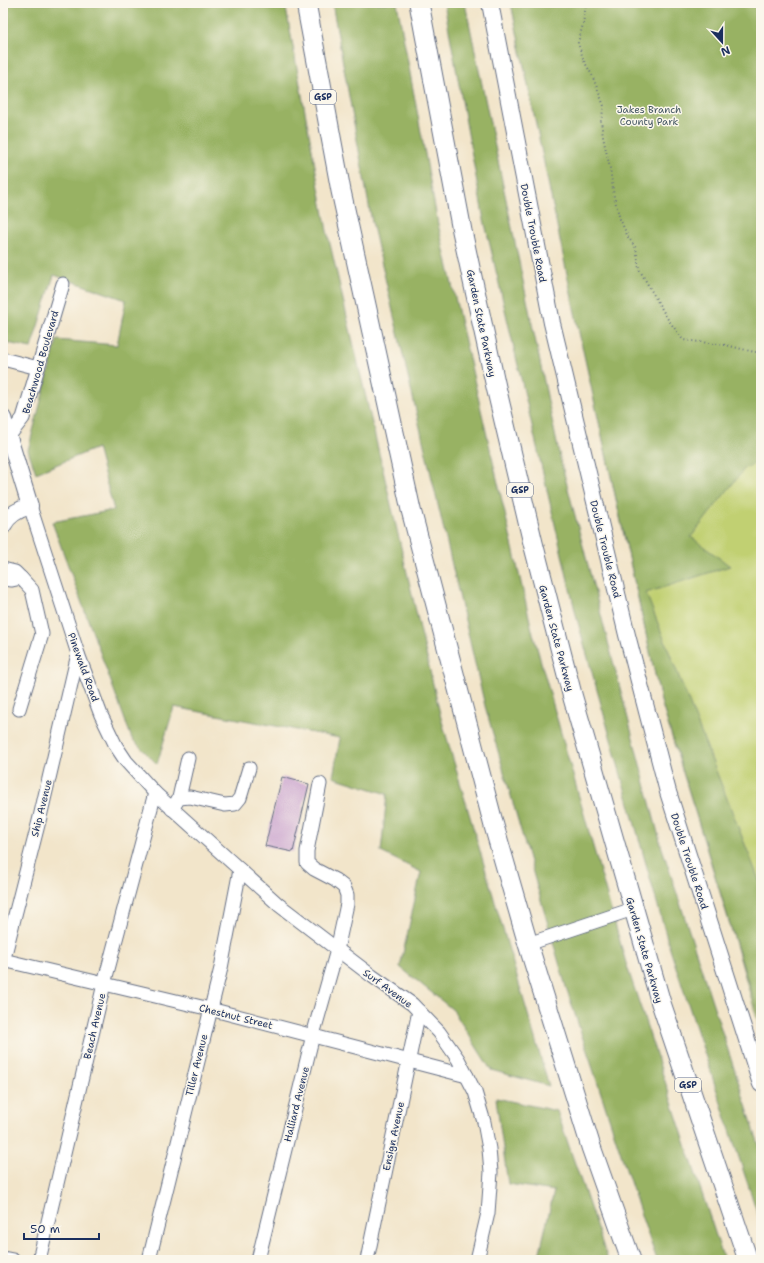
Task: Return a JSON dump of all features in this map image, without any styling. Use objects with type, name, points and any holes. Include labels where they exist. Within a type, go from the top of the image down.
[{"type":"highway","name":"GSP","points":[[306,3],[340,191],[411,510],[494,826],[528,944],[591,1147],[631,1260]]},
{"type":"highway","name":"Garden State Parkway","points":[[419,3],[462,231],[496,387],[533,543],[573,698],[661,1004],[748,1260]]},
{"type":"main road","name":"Double Trouble Road","points":[[490,3],[552,323],[627,635],[668,792],[761,1084]]},
{"type":"main road","name":"Pinewald Road","points":[[3,418],[30,506]]},
{"type":"main road","points":[[3,526],[6,520],[21,509],[30,506]]},
{"type":"street","name":"Beachwood Boulevard","points":[[9,436],[23,418],[63,284]]},
{"type":"street","points":[[3,359],[38,368]]},
{"type":"street","name":"Pinewald Road","points":[[30,506],[78,654],[101,715],[116,746],[126,761],[155,793],[176,804],[240,870]]},
{"type":"street","points":[[3,569],[15,572],[32,590],[42,634],[18,709]]},
{"type":"street","points":[[3,579],[12,580],[21,578]]},
{"type":"street","name":"Ship Avenue","points":[[3,961],[40,817],[78,654]]},
{"type":"street","points":[[176,804],[188,758]]},
{"type":"street","points":[[176,804],[190,797],[225,805],[234,804],[240,798],[249,768]]},
{"type":"street","name":"Halliard Avenue","points":[[258,1260],[313,1035],[337,950],[347,904],[347,895],[344,887],[335,880],[314,870],[307,863],[306,851],[320,784]]},
{"type":"street","name":"Beach Avenue","points":[[39,1260],[104,984],[155,793]]},
{"type":"street","name":"Surf Avenue","points":[[240,870],[279,905],[337,950],[412,1004],[439,1032],[458,1059],[475,1092],[484,1122],[489,1149],[491,1172],[488,1213],[477,1260]]},
{"type":"street","name":"Tiller Avenue","points":[[149,1260],[221,968],[240,870]]},
{"type":"street","points":[[528,944],[633,909]]},
{"type":"street","name":"Chestnut Street","points":[[3,961],[210,1009],[467,1076]]},
{"type":"street","name":"Ensign Avenue","points":[[367,1260],[419,1011]]},
{"type":"street","points":[[3,1258],[13,1260]]},
{"type":"path","points":[[586,3],[578,43],[584,61],[592,75],[604,106],[601,121],[614,197],[620,219],[628,237],[636,248],[639,268],[667,318],[683,340],[726,345],[754,352],[761,352]]},
{"type":"green space","points":[[3,3],[285,3],[327,231],[441,718],[549,1086],[491,1070],[453,1010],[400,967],[421,872],[381,852],[387,794],[333,777],[340,738],[174,707],[157,764],[132,739],[52,522],[114,510],[97,448],[36,473],[28,450],[57,340],[117,345],[126,300],[54,275],[31,348],[3,342]]},
{"type":"green space","points":[[332,3],[397,3],[438,224],[532,630],[626,963],[724,1260],[657,1260],[566,987],[485,706],[372,222]]},
{"type":"green space","points":[[444,3],[465,3],[560,458],[661,845],[761,1151],[761,1224],[670,949],[577,619],[483,215]]},
{"type":"green space","name":"Jakes Branch County Park","points":[[511,3],[761,3],[761,1033],[735,941],[661,701],[607,459]]},
{"type":"green space","name":"Jakes Branch County Park","points":[[511,3],[761,3],[761,461],[745,468],[691,537],[730,566],[646,593],[761,885],[761,1024],[661,701],[580,337]]},
{"type":"green space","points":[[496,1098],[557,1111],[608,1260],[538,1260],[554,1191],[508,1184]]},
{"type":"building","points":[[282,777],[309,784],[293,852],[265,846]]}]
